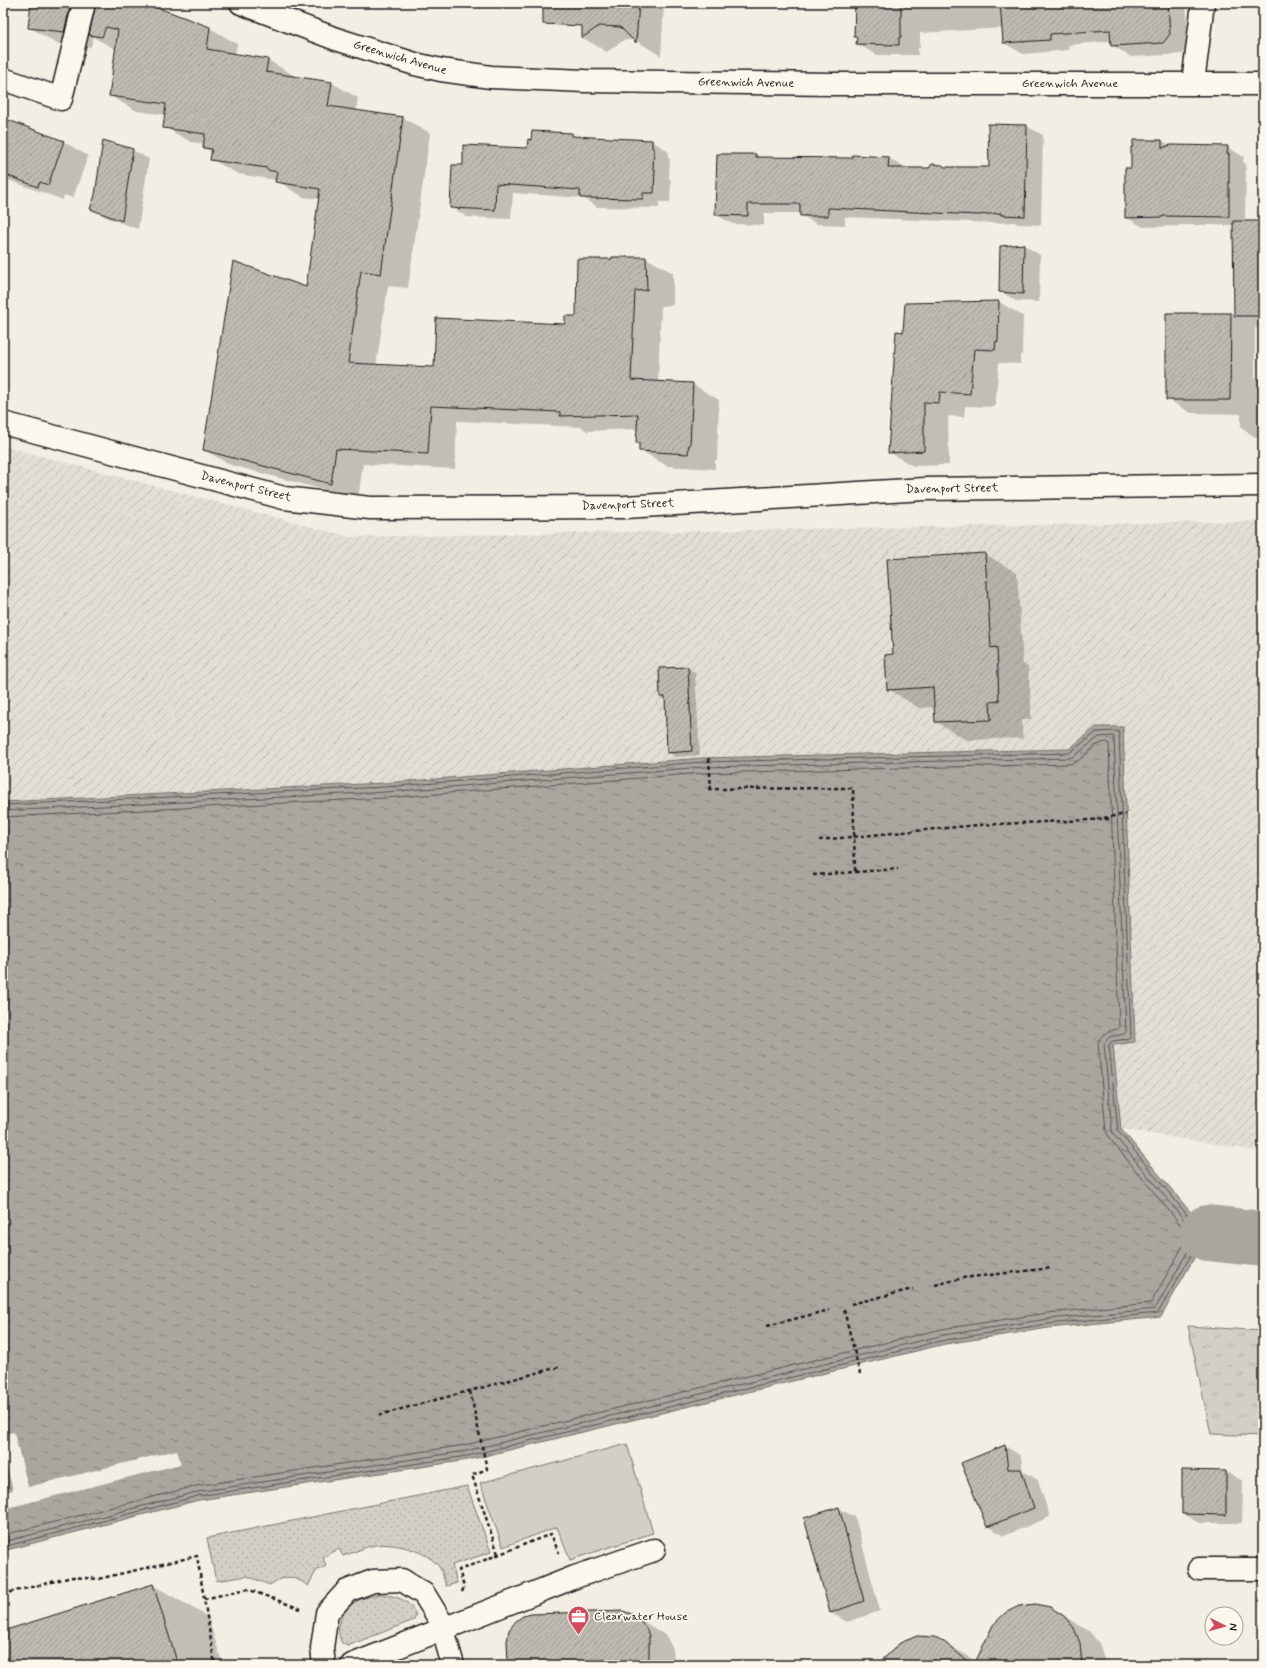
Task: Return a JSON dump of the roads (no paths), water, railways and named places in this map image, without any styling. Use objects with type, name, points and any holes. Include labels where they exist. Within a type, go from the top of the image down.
[{"type":"main road","points":[[3,79],[61,99],[84,3]]},
{"type":"main road","name":"Greenwich Avenue","points":[[241,3],[336,39],[414,64],[454,72],[491,77],[593,81],[833,84],[1263,84]]},
{"type":"main road","points":[[1193,83],[1203,3]]},
{"type":"main road","name":"Davenport Street","points":[[3,423],[284,498],[370,508],[625,507],[925,489],[1263,484]]},
{"type":"main road","points":[[352,1665],[574,1577],[654,1550]]},
{"type":"main road","points":[[1199,1569],[1263,1569]]},
{"type":"main road","points":[[324,1665],[322,1648],[327,1613],[348,1591],[373,1581],[402,1580],[424,1594],[440,1620],[453,1665]]},
{"type":"water","points":[[1096,727],[1123,727],[1135,1042],[1113,1045],[1121,1129],[1208,1233],[1161,1317],[1049,1328],[945,1344],[468,1460],[199,1500],[3,1551],[3,802],[384,783],[703,758],[1069,749]]},
{"type":"waterway","points":[[1208,1233],[1263,1239]]},
{"type":"place","name":"Clearwater House","points":[[578,1636]]}]
